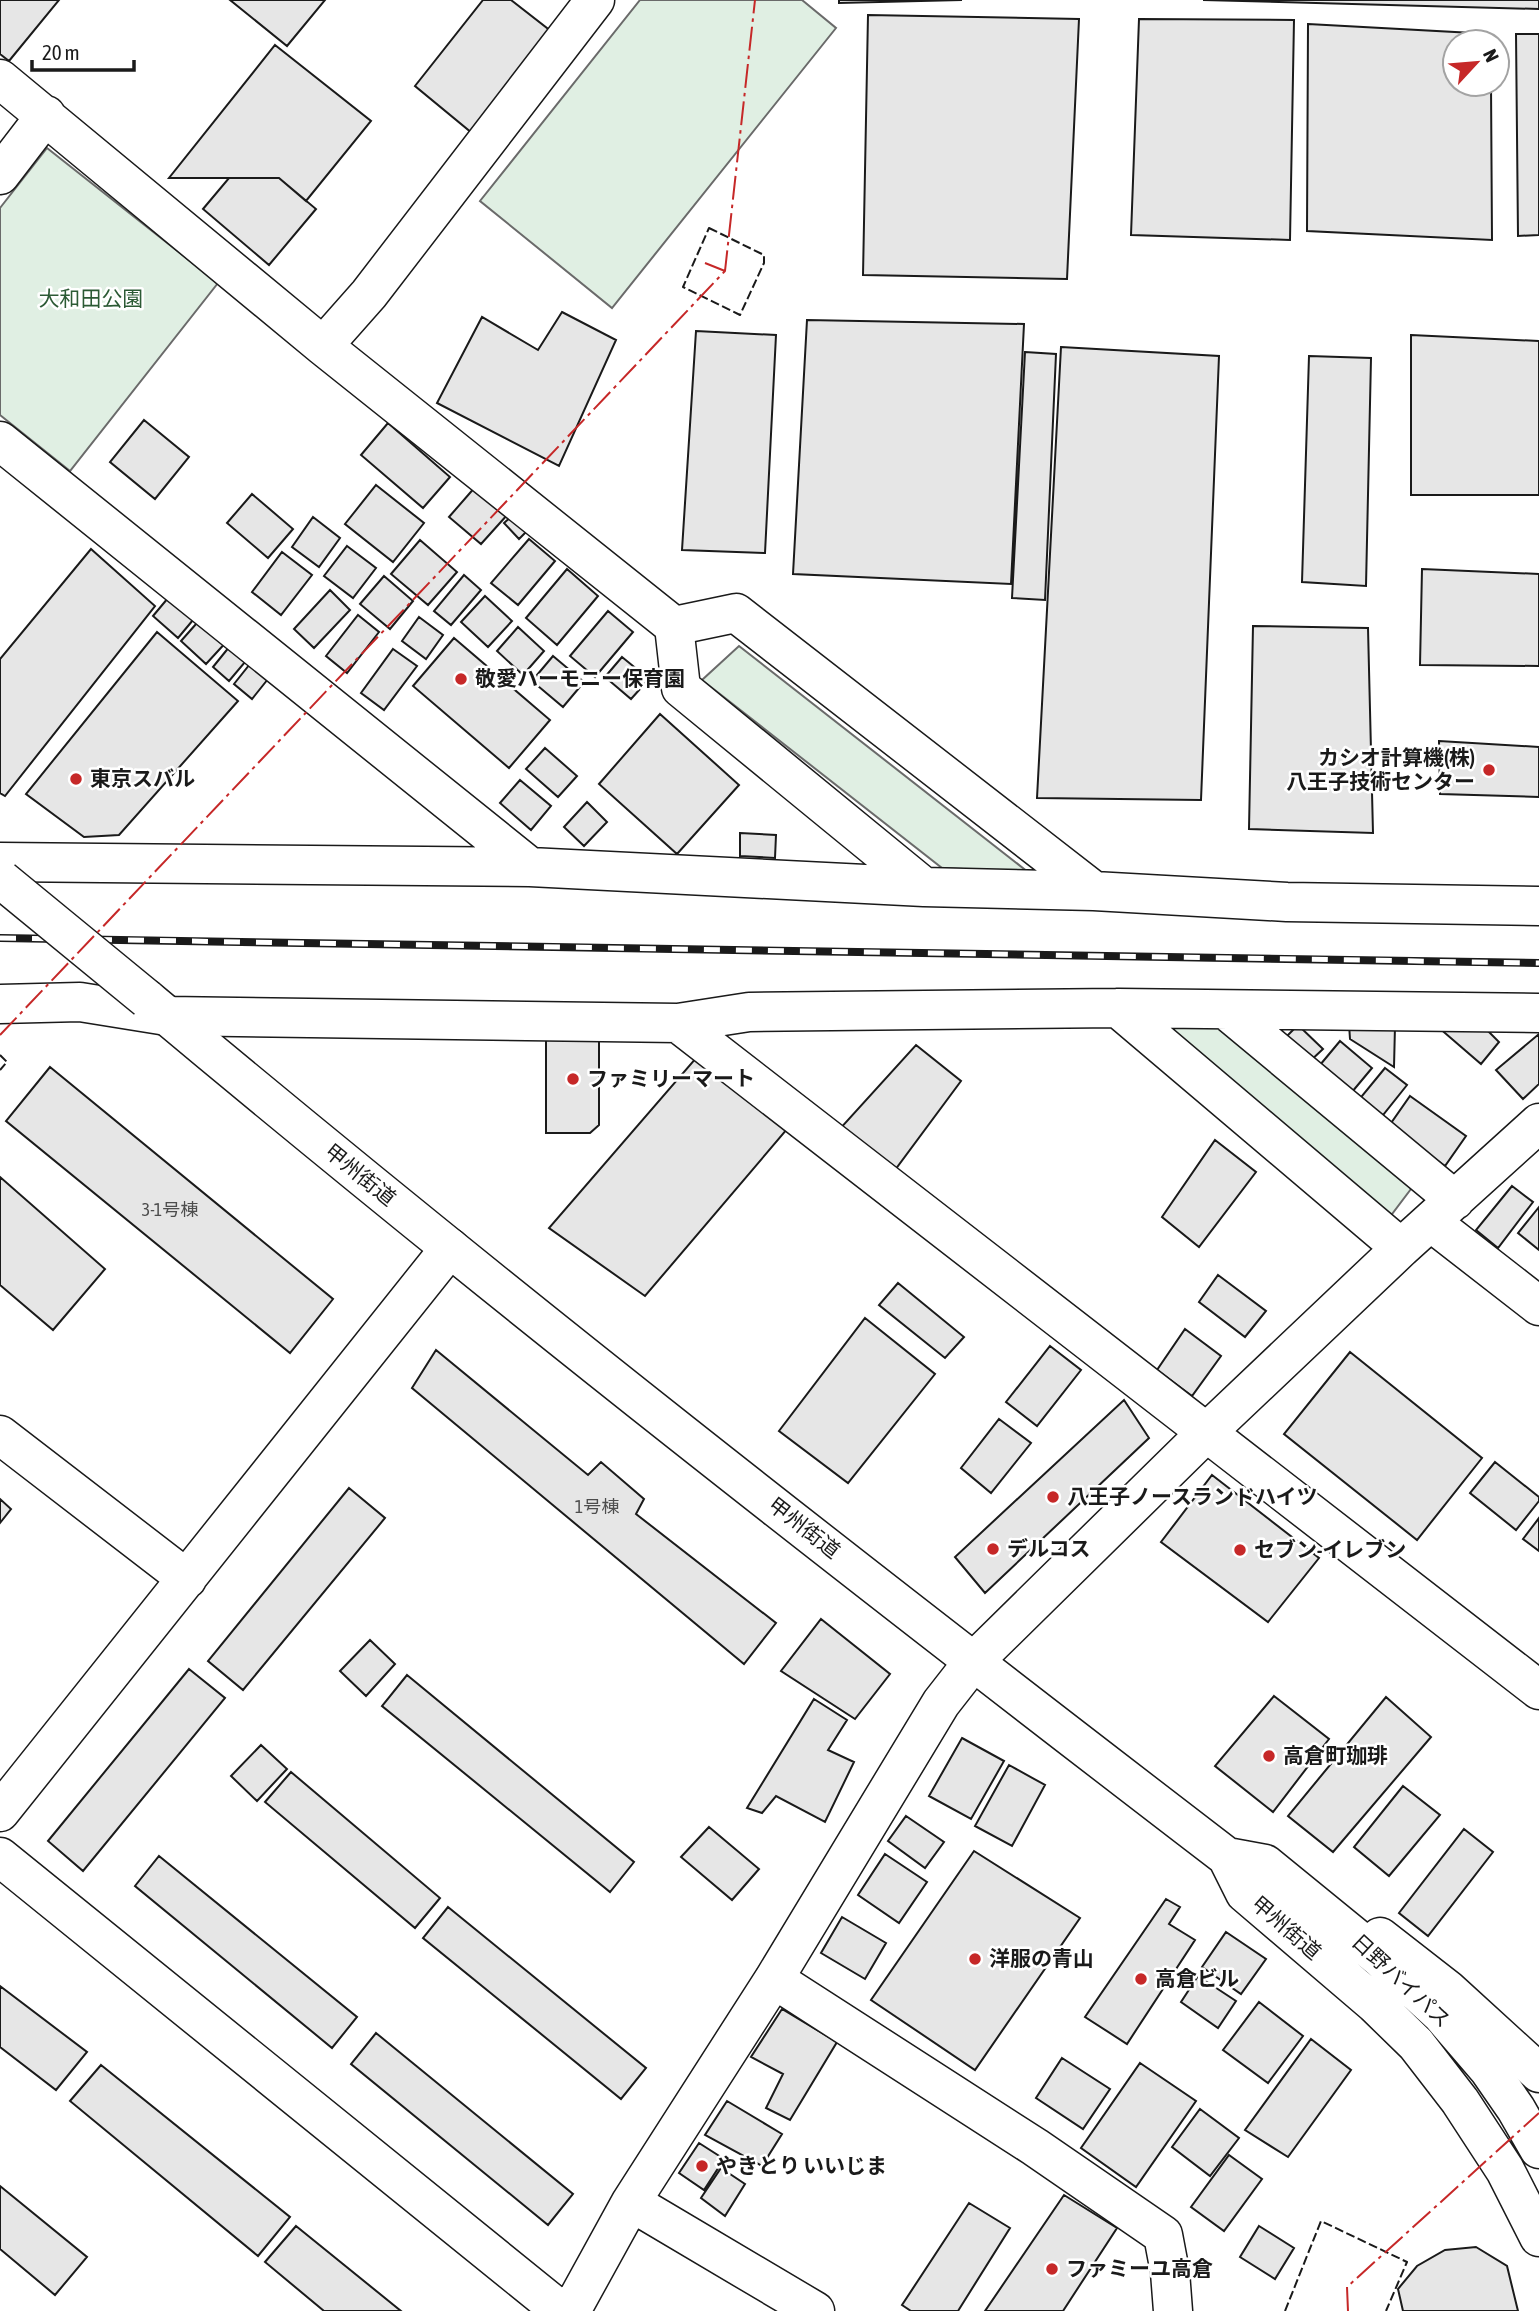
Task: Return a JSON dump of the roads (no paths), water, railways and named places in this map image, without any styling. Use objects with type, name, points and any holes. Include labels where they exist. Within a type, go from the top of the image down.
[{"type":"main road","points":[[323,346],[369,294],[595,0]]},
{"type":"main road","points":[[0,79],[323,346],[674,626],[681,688],[924,887]]},
{"type":"main road","points":[[0,174],[46,115]]},
{"type":"main road","points":[[0,441],[530,867]]},
{"type":"main road","points":[[674,626],[736,613],[1094,891]]},
{"type":"main road","points":[[1,873],[530,867],[1287,902],[1539,906]]},
{"type":"main road","name":"甲州街道","points":[[1,873],[157,1008],[450,1248],[973,1662],[1227,1857],[1245,1893],[1375,2004],[1416,2044],[1460,2101],[1505,2170],[1539,2237]]},
{"type":"main road","points":[[0,1004],[80,1002],[157,1008],[678,1023],[749,1012],[1118,1008],[1539,1013]]},
{"type":"main road","points":[[1118,1008],[1401,1248]]},
{"type":"main road","points":[[1226,1010],[1443,1211],[1539,1306]]},
{"type":"main road","points":[[678,1023],[1539,1690]]},
{"type":"main road","points":[[571,2311],[632,2202],[774,1979],[941,1703],[973,1662],[1207,1432],[1401,1248],[1539,1123]]},
{"type":"main road","points":[[0,1812],[450,1248]]},
{"type":"main road","points":[[0,1435],[187,1579]]},
{"type":"main road","points":[[0,1857],[561,2311]]},
{"type":"main road","name":"日野バイパス","points":[[1227,1857],[1265,1864],[1379,1958],[1441,2014],[1489,2070],[1539,2149]]},
{"type":"main road","name":"甲州街道","points":[[1300,1893],[1330,1899],[1448,1990],[1539,2073]]},
{"type":"main road","points":[[774,1979],[1035,2147],[1163,2235],[1170,2272],[1173,2311]]},
{"type":"main road","points":[[632,2202],[816,2311]]},
{"type":"railway","points":[[0,938],[1539,963]]},
{"type":"place","name":"敬愛ハーモニー保育園","points":[[461,679]]},
{"type":"place","name":"カシオ計算機(株) 八王子技術センター","points":[[1489,770]]},
{"type":"place","name":"東京スバル","points":[[76,779]]},
{"type":"place","name":"ファミリーマート","points":[[573,1079]]},
{"type":"place","name":"八王子ノースランドハイツ","points":[[1053,1497]]},
{"type":"place","name":"デルコス","points":[[993,1549]]},
{"type":"place","name":"セブン-イレブン","points":[[1240,1550]]},
{"type":"place","name":"高倉町珈琲","points":[[1269,1756]]},
{"type":"place","name":"洋服の青山","points":[[975,1959]]},
{"type":"place","name":"高倉ビル","points":[[1141,1979]]},
{"type":"place","name":"やきとり いいじま","points":[[702,2166]]},
{"type":"place","name":"ファミーユ高倉","points":[[1052,2269]]},
{"type":"park label","name":"大和田公園","points":[[91,299]]}]
